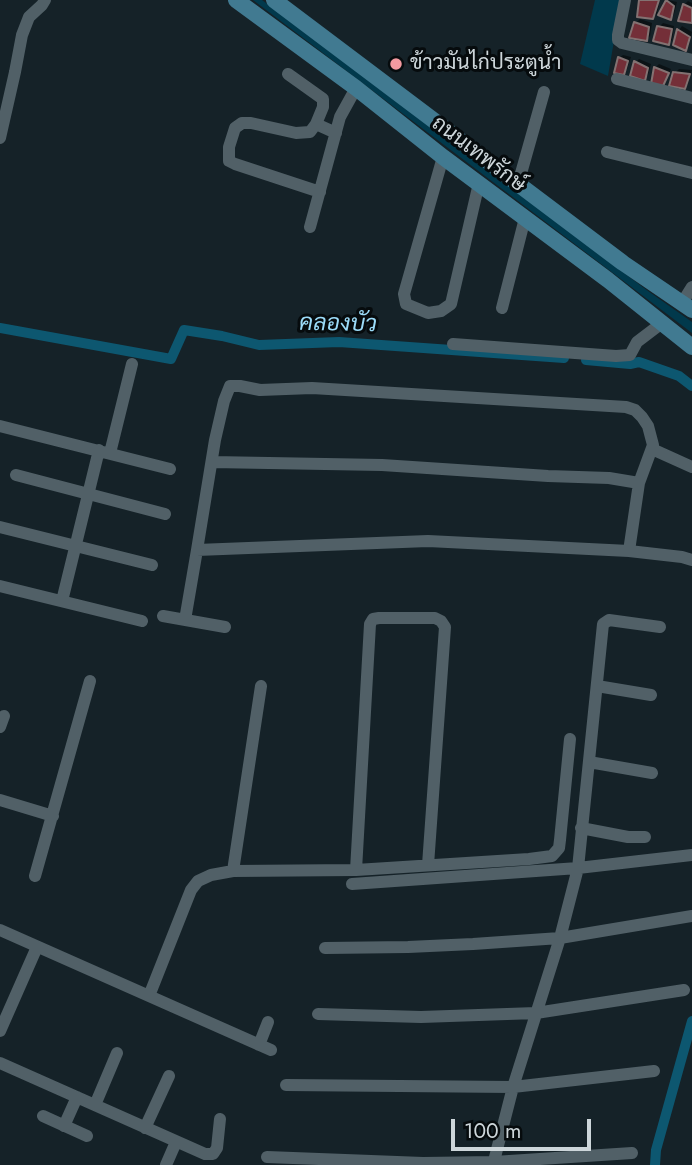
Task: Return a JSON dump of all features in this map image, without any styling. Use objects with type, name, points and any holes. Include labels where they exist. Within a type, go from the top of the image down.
[{"type":"main road","name":"ถนนเทพรักษ์","points":[[236,0],[356,88],[692,346]]},
{"type":"main road","name":"ถนนเทพรักษ์","points":[[274,0],[623,263],[687,306]]},
{"type":"street","points":[[0,138],[22,35],[29,17],[45,0]]},
{"type":"street","points":[[625,0],[618,40],[692,61]]},
{"type":"street","points":[[288,74],[323,99],[323,107],[316,124],[310,132],[296,132],[242,123],[235,128],[229,146],[229,161],[320,192]]},
{"type":"street","points":[[617,79],[692,98]]},
{"type":"street","points":[[310,227],[340,117],[356,88]]},
{"type":"street","points":[[518,184],[544,92]]},
{"type":"street","points":[[316,124],[336,133]]},
{"type":"street","points":[[607,152],[692,173]]},
{"type":"street","points":[[443,157],[404,294],[406,304],[428,313],[441,312],[451,304],[479,183]]},
{"type":"street","points":[[502,308],[525,218]]},
{"type":"street","points":[[687,306],[692,287]]},
{"type":"street","points":[[453,344],[630,355],[637,342],[663,323]]},
{"type":"street","points":[[62,601],[89,493],[132,364]]},
{"type":"street","points":[[185,620],[215,440],[230,386],[260,390],[312,388],[626,407],[635,410],[648,426],[653,445],[639,482],[629,551]]},
{"type":"street","points":[[0,426],[170,469]]},
{"type":"street","points":[[652,449],[692,467]]},
{"type":"street","points":[[212,462],[382,465],[639,482]]},
{"type":"street","points":[[16,475],[165,514]]},
{"type":"street","points":[[0,527],[152,565]]},
{"type":"street","points":[[197,550],[428,541],[629,551],[692,560]]},
{"type":"street","points":[[0,586],[142,621]]},
{"type":"street","points":[[163,616],[225,627]]},
{"type":"street","points":[[356,870],[370,624],[379,618],[435,618],[445,627],[428,865]]},
{"type":"street","points":[[494,1163],[513,1087],[560,938],[578,868],[603,624],[609,620],[660,627]]},
{"type":"street","points":[[35,876],[90,681]]},
{"type":"street","points":[[233,871],[261,686]]},
{"type":"street","points":[[597,687],[651,695]]},
{"type":"street","points":[[149,996],[191,890],[198,881],[211,875],[233,871],[356,870],[552,856],[556,853],[560,840],[570,739]]},
{"type":"street","points":[[589,762],[652,773]]},
{"type":"street","points":[[0,800],[53,816]]},
{"type":"street","points":[[581,828],[628,837],[645,837]]},
{"type":"street","points":[[352,884],[578,868],[692,855]]},
{"type":"street","points":[[324,948],[434,946],[560,938],[692,916]]},
{"type":"street","points":[[0,930],[265,1048],[268,1022]]},
{"type":"street","points":[[0,1031],[37,947]]},
{"type":"street","points":[[318,1014],[421,1017],[536,1013],[684,990]]},
{"type":"street","points":[[95,1105],[117,1053]]},
{"type":"street","points":[[0,1063],[205,1154],[213,1154],[217,1148],[220,1119]]},
{"type":"street","points":[[286,1085],[513,1087],[654,1071]]},
{"type":"street","points":[[145,1128],[169,1076]]},
{"type":"street","points":[[64,1126],[77,1097]]},
{"type":"street","points":[[43,1116],[87,1136]]},
{"type":"street","points":[[166,1165],[176,1142]]},
{"type":"street","points":[[267,1157],[360,1162],[494,1163],[632,1153]]},
{"type":"shaded area","points":[[253,0],[262,0],[692,322],[692,333]]},
{"type":"shaded area","points":[[595,0],[621,0],[608,76],[580,64]]},
{"type":"building","points":[[639,0],[659,0],[653,19],[637,17]]},
{"type":"building","points":[[666,0],[674,6],[671,20],[658,15]]},
{"type":"building","points":[[683,4],[692,8],[692,23],[678,21]]},
{"type":"building","points":[[634,22],[649,27],[647,41],[629,38]]},
{"type":"building","points":[[657,26],[672,29],[669,45],[653,41]]},
{"type":"building","points":[[677,29],[690,37],[686,51],[673,45]]},
{"type":"building","points":[[618,57],[628,61],[624,75],[614,73]]},
{"type":"building","points":[[634,61],[648,68],[645,81],[630,76]]},
{"type":"building","points":[[654,67],[669,73],[663,86],[651,84]]},
{"type":"building","points":[[673,72],[690,74],[685,89],[669,86]]},
{"type":"waterway","name":"คลองบัว","points":[[0,328],[171,359],[184,330],[259,345],[339,342],[564,358]]},
{"type":"waterway","name":"คลองบัว","points":[[586,360],[630,364],[639,362],[679,376],[692,386]]},
{"type":"waterway","name":"คลองบัว","points":[[655,1165],[656,1150],[692,1021]]},
{"type":"place","name":"ข้าวมันไก่ประตูน้ำ","points":[[396,64]]}]
